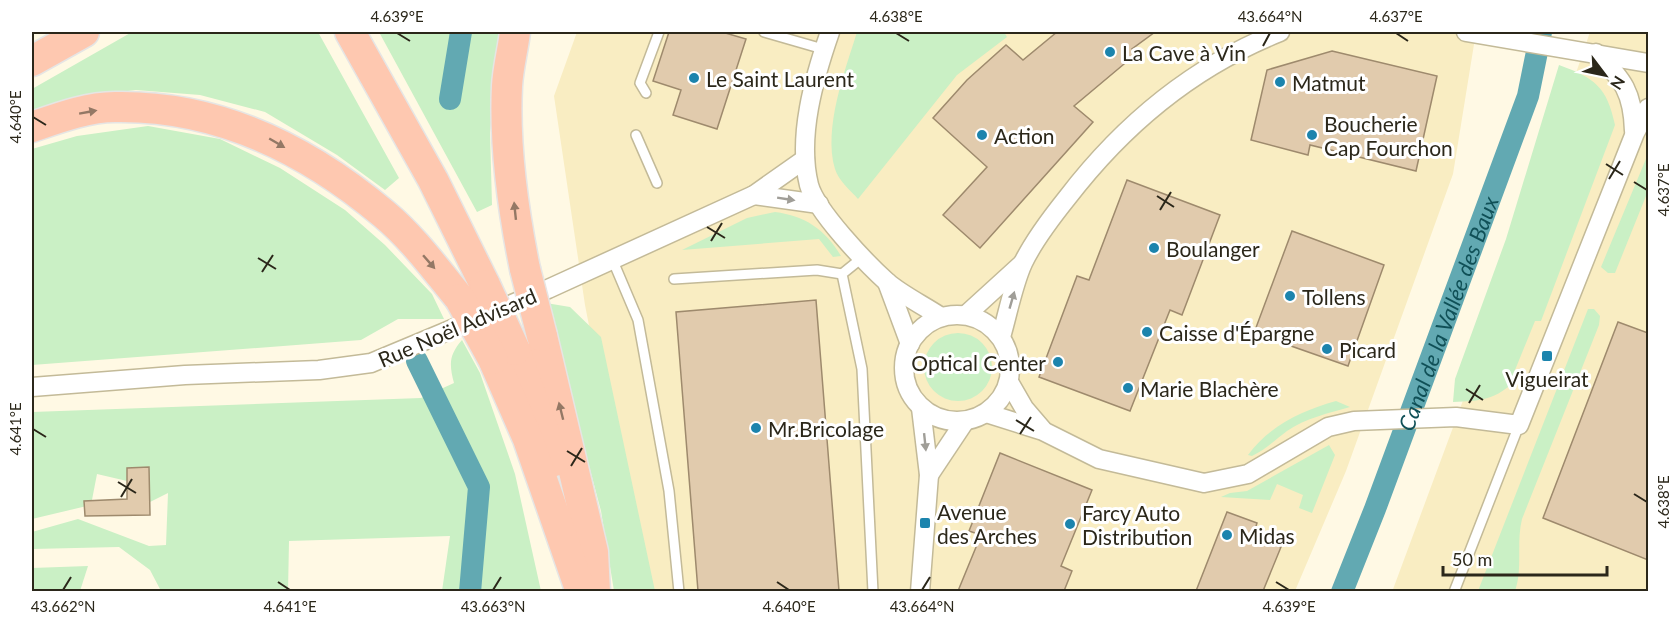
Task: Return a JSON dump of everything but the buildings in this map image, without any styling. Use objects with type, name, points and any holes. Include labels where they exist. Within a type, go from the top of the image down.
[{"type":"highway","points":[[32,61],[84,32]]},
{"type":"highway","points":[[350,32],[433,180],[472,292],[545,430],[589,591]]},
{"type":"highway","points":[[515,32],[507,86],[508,148],[517,230],[593,552],[595,591]]},
{"type":"highway","points":[[32,127],[62,117],[114,107],[167,111],[221,120],[271,139],[386,215],[472,292]]},
{"type":"highway","points":[[504,354],[528,439],[581,591]]},
{"type":"street","points":[[830,32],[823,49],[807,125],[805,159],[810,187],[819,204],[887,282],[941,317]]},
{"type":"street","points":[[1001,337],[1023,263],[1048,222],[1095,162],[1142,117],[1192,77],[1256,36],[1280,32]]},
{"type":"street","points":[[1469,32],[1648,63]]},
{"type":"street","points":[[1592,53],[1616,72],[1628,90],[1633,106],[1635,133]]},
{"type":"street","points":[[986,413],[1043,431],[1099,459],[1203,483],[1248,474],[1328,427],[1354,421],[1456,417],[1519,425],[1635,133],[1648,108]]},
{"type":"street","name":"Rue Noël Advisard","points":[[32,387],[185,375],[319,370],[371,363],[613,261],[754,195],[805,159]]},
{"type":"street","points":[[754,195],[819,204]]},
{"type":"street","points":[[966,315],[1023,263]]},
{"type":"street","points":[[887,282],[910,344]]},
{"type":"street","points":[[966,315],[986,323],[1001,337],[1008,351],[1011,366],[1009,382],[1004,394],[986,413],[965,421],[949,421],[934,417],[921,408],[910,394],[904,378],[904,360],[917,332],[941,317],[966,315]]},
{"type":"street","points":[[1009,382],[1024,408],[1043,431]]},
{"type":"street","points":[[920,591],[929,476],[921,408]]},
{"type":"street","points":[[929,476],[965,421]]},
{"type":"lane","points":[[646,93],[640,83],[658,32]]},
{"type":"lane","points":[[764,32],[823,49]]},
{"type":"lane","points":[[636,135],[657,183]]},
{"type":"lane","points":[[674,279],[817,270],[842,274],[863,257]]},
{"type":"lane","points":[[613,261],[638,320],[669,491],[679,591]]},
{"type":"lane","points":[[842,274],[862,369],[873,591]]},
{"type":"lane","points":[[1454,591],[1519,425]]},
{"type":"shaded area","points":[[577,32],[1476,32],[1453,174],[1346,471],[1295,591],[635,591],[624,504],[585,305],[554,96]]},
{"type":"shaded area","points":[[1590,32],[1648,32],[1648,591],[1392,592],[1478,360]]},
{"type":"green space","points":[[132,32],[318,32],[399,178],[385,190],[337,155],[265,112],[200,95],[136,90],[70,98],[32,113],[32,89]]},
{"type":"green space","points":[[379,32],[501,32],[490,132],[492,205],[477,212]]},
{"type":"green space","points":[[857,32],[1004,32],[1007,37],[957,75],[858,199],[837,173],[832,153],[837,100]]},
{"type":"green space","points":[[1559,65],[1582,75],[1598,86],[1608,101],[1615,125],[1541,321],[1535,321],[1513,375],[1517,379],[1502,391],[1488,398],[1453,402],[1455,379],[1506,239]]},
{"type":"green space","points":[[148,126],[220,139],[280,168],[345,210],[385,245],[432,294],[444,319],[398,319],[361,340],[32,365],[32,149],[77,136]]},
{"type":"green space","points":[[1648,154],[1648,191],[1615,273],[1608,273],[1601,267]]},
{"type":"green space","points":[[775,212],[796,217],[813,225],[828,238],[841,256],[833,257],[819,239],[682,250],[747,218]]},
{"type":"green space","points":[[546,303],[570,307],[601,337],[655,591],[614,591],[601,511]]},
{"type":"green space","points":[[1588,309],[1594,309],[1600,316],[1599,325],[1522,519],[1519,574],[1515,591],[1478,591]]},
{"type":"green space","points":[[958,333],[971,336],[982,343],[989,354],[992,367],[989,380],[982,391],[971,398],[958,401],[945,398],[934,391],[927,380],[924,367],[927,354],[934,343],[945,336]]},
{"type":"green space","points":[[462,340],[480,373],[515,474],[541,591],[442,591],[450,536],[289,541],[288,592],[161,591],[150,570],[119,547],[32,549],[32,532],[78,519],[149,546],[166,545],[168,493],[150,502],[149,467],[127,468],[127,481],[97,474],[91,505],[32,519],[32,412],[421,398],[454,383],[451,360]]},
{"type":"green space","points":[[1336,401],[1350,407],[1302,423],[1252,456],[1248,455],[1266,436],[1288,420]]},
{"type":"green space","points":[[1329,445],[1335,455],[1312,513],[1299,508],[1303,495],[1277,484],[1270,500],[1221,497],[1230,493],[1247,491]]},
{"type":"green space","points":[[88,566],[80,591],[32,591],[32,568]]},
{"type":"waterway","points":[[450,99],[461,32]]},
{"type":"waterway","name":"Canal de la Vallée des Baux","points":[[1342,592],[1528,96],[1541,32]]},
{"type":"waterway","points":[[417,361],[479,487],[470,592]]},
{"type":"place","name":"La Cave à Vin","points":[[1110,52]]},
{"type":"place","name":"Le Saint Laurent","points":[[694,78]]},
{"type":"place","name":"Matmut","points":[[1280,82]]},
{"type":"place","name":"Action","points":[[982,135]]},
{"type":"place","name":"Boucherie Cap Fourchon","points":[[1312,135]]},
{"type":"place","name":"Boulanger","points":[[1154,248]]},
{"type":"place","name":"Tollens","points":[[1290,296]]},
{"type":"place","name":"Caisse d'Épargne","points":[[1147,332]]},
{"type":"place","name":"Picard","points":[[1327,349]]},
{"type":"place","name":"Vigueirat","points":[[1547,356]]},
{"type":"place","name":"Optical Center","points":[[1058,362]]},
{"type":"place","name":"Marie Blachère","points":[[1128,388]]},
{"type":"place","name":"Mr.Bricolage","points":[[756,428]]},
{"type":"place","name":"Avenue des Arches","points":[[925,523]]},
{"type":"place","name":"Farcy Auto Distribution","points":[[1070,524]]},
{"type":"place","name":"Midas","points":[[1227,535]]}]
